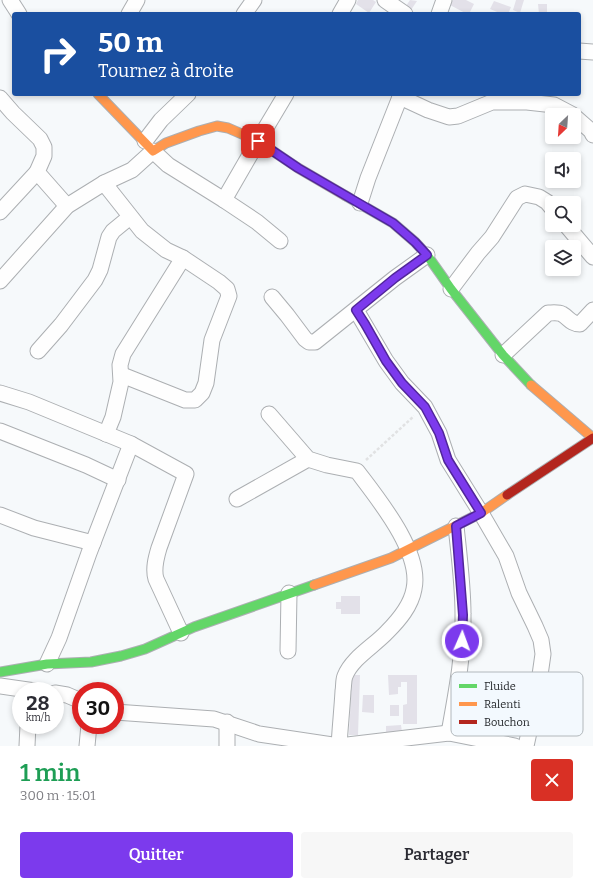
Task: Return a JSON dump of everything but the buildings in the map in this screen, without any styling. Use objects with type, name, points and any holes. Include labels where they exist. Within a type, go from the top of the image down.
[{"type":"street","points":[[0,3],[3,0]]},
{"type":"street","points":[[10,0],[18,12]]},
{"type":"street","points":[[130,12],[137,0]]},
{"type":"street","points":[[245,12],[254,0]]},
{"type":"street","points":[[341,12],[348,0]]},
{"type":"street","points":[[385,0],[402,12]]},
{"type":"street","points":[[440,12],[444,0]]},
{"type":"street","points":[[581,51],[593,52]]},
{"type":"street","points":[[100,96],[168,165],[257,222],[280,241]]},
{"type":"street","points":[[0,281],[67,206],[104,183],[132,170],[149,146],[161,120],[186,96]]},
{"type":"street","points":[[224,200],[285,96]]},
{"type":"street","points":[[360,203],[373,164],[401,96]]},
{"type":"street","points":[[403,96],[428,110],[449,117],[458,116],[492,102],[527,102],[554,106],[558,108]]},
{"type":"street","points":[[0,98],[40,139],[44,146],[44,156],[38,172],[3,204]]},
{"type":"street","points":[[581,123],[591,131],[593,135]]},
{"type":"street","points":[[0,672],[47,664],[91,662],[122,656],[145,649],[194,627],[390,558],[481,513],[593,438],[525,380],[503,355],[451,289],[427,255],[415,242],[393,223],[298,168],[258,141],[228,128],[217,126],[166,143],[149,146]]},
{"type":"street","points":[[38,172],[67,206]]},
{"type":"street","points":[[104,183],[142,231],[166,250],[183,258],[219,282],[227,290],[229,296],[212,340],[206,383],[202,393],[195,400],[185,400],[122,375]]},
{"type":"street","points":[[451,289],[492,237],[517,198],[525,194],[539,197],[545,201]]},
{"type":"street","points":[[38,351],[61,325],[95,280],[100,270],[109,237],[113,231],[130,217]]},
{"type":"street","points":[[572,232],[593,257]]},
{"type":"street","points":[[272,297],[305,339],[310,342],[315,342],[395,278],[427,255]]},
{"type":"street","points":[[106,434],[113,417],[122,382],[120,365],[123,354],[183,258]]},
{"type":"street","points":[[356,310],[386,361],[402,383],[425,407],[439,433],[448,460],[506,556],[519,593],[535,626],[543,648],[540,672]]},
{"type":"street","points":[[503,355],[548,313],[556,312],[562,314],[572,323],[580,324],[593,310]]},
{"type":"street","points":[[0,393],[29,402],[131,444],[186,475],[159,548],[156,558],[155,571],[156,579],[181,633]]},
{"type":"street","points":[[269,414],[308,459],[327,465],[357,471],[386,510],[408,549],[416,576],[411,600],[403,613],[376,644],[362,655],[345,675],[339,746]]},
{"type":"street","points":[[0,431],[86,465],[118,480]]},
{"type":"street","points":[[47,664],[59,638],[131,444]]},
{"type":"street","points":[[237,499],[308,459]]},
{"type":"street","points":[[0,515],[34,528],[93,543]]},
{"type":"street","points":[[456,526],[463,607],[459,672]]},
{"type":"street","points":[[288,651],[289,593]]},
{"type":"street","points":[[0,686],[12,688]]},
{"type":"street","points":[[124,713],[205,718],[227,722],[259,734],[339,746],[395,743],[417,736],[451,734]]},
{"type":"street","points":[[448,733],[451,717]]},
{"type":"street","points":[[227,722],[227,746]]},
{"type":"street","points":[[27,746],[28,734]]},
{"type":"street","points":[[87,746],[88,734]]},
{"type":"street","points":[[463,736],[515,746]]},
{"type":"street","points":[[526,746],[528,736]]},
{"type":"path","points":[[357,471],[392,435],[425,407]]},
{"type":"traffic: fast","points":[[346,196],[393,223],[415,242],[427,255],[451,289],[503,355],[531,385]]},
{"type":"traffic: fast","points":[[0,672],[47,664],[91,662],[121,656],[145,649],[194,627],[314,585]]},
{"type":"traffic: slow","points":[[100,96],[153,151],[166,143],[199,131],[217,126],[228,128],[258,141],[298,168],[346,196]]},
{"type":"traffic: slow","points":[[531,385],[593,438]]},
{"type":"traffic: slow","points":[[314,585],[391,558],[481,513],[507,495]]},
{"type":"traffic: jam","points":[[507,495],[593,438]]},
{"type":"route","points":[[258,141],[298,168],[393,223],[415,242],[427,255],[395,278],[356,310],[386,361],[402,383],[425,407],[439,433],[448,460],[481,513],[456,526],[463,615],[462,641]]}]
